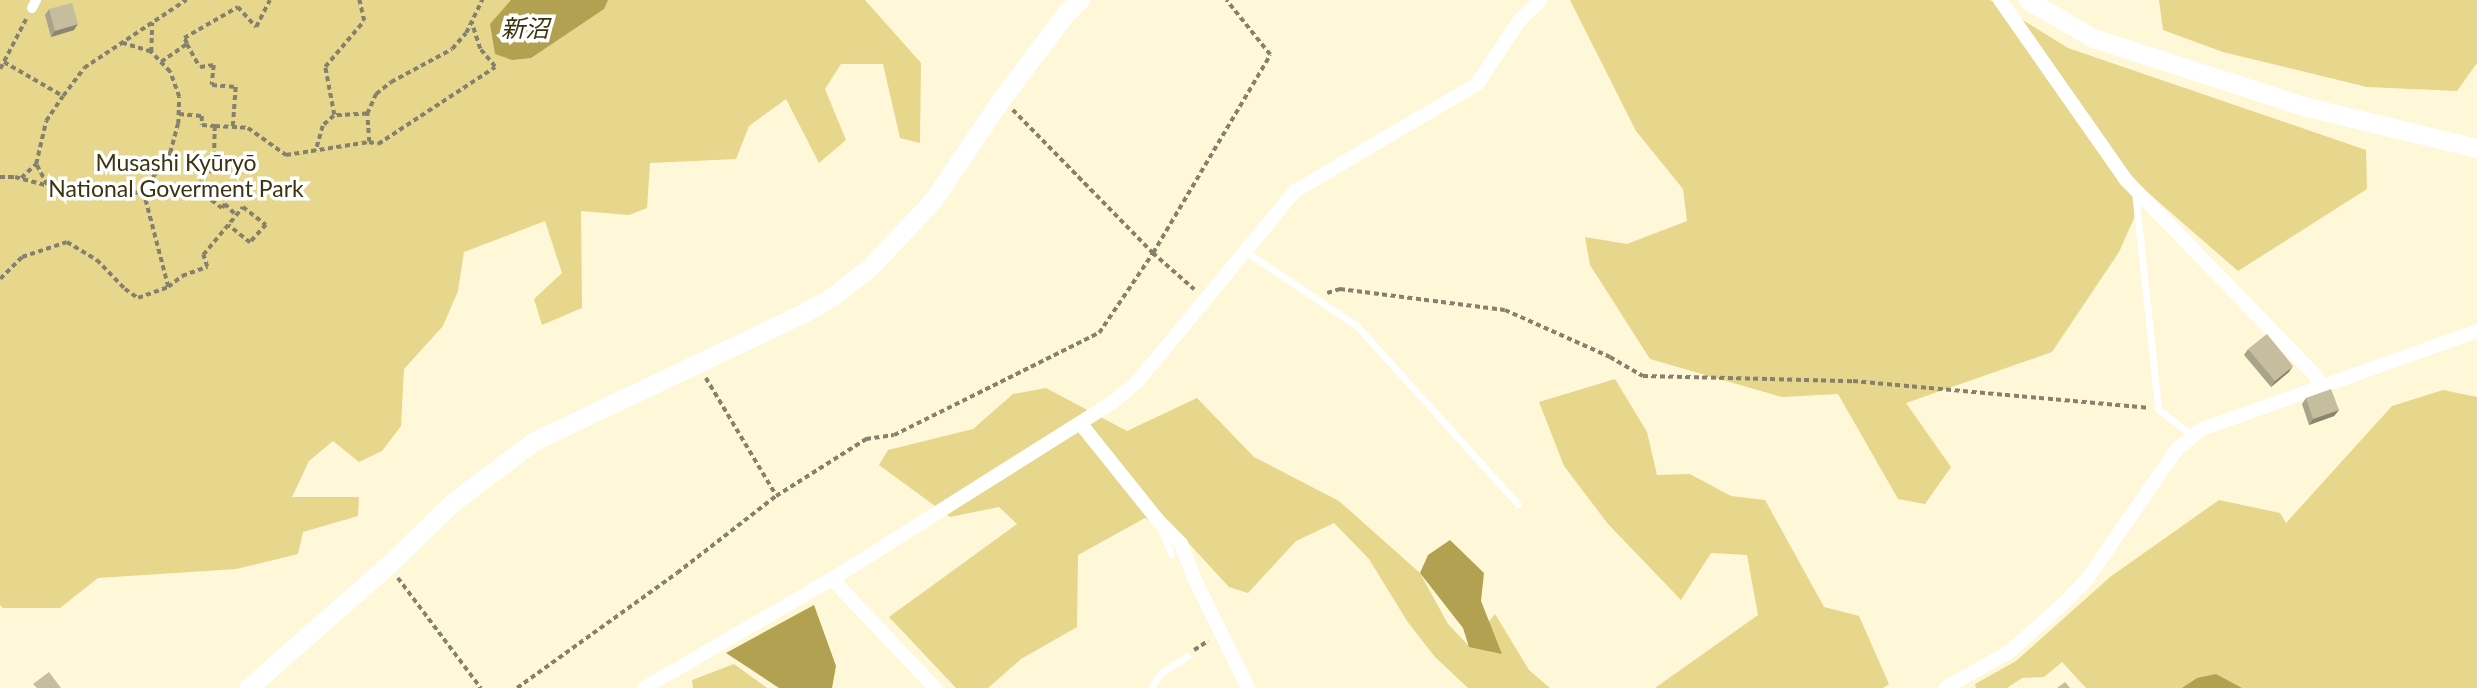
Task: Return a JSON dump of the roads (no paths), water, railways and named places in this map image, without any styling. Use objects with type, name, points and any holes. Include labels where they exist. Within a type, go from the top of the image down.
[{"type":"street","points":[[247,688],[388,565],[453,502],[534,441],[697,365],[832,297],[871,267],[933,200],[1002,98],[1065,14],[1080,0]]},
{"type":"street","points":[[644,688],[832,579],[1113,402],[1137,382],[1295,191],[1477,84],[1519,21],[1541,0]]},
{"type":"street","points":[[2000,0],[2134,189],[2316,376],[2322,387]]},
{"type":"street","points":[[2028,0],[2093,38],[2303,106],[2477,148]]},
{"type":"street","points":[[1953,686],[2009,652],[2087,579],[2177,449],[2202,429],[2477,331]]},
{"type":"street","points":[[1080,423],[1157,519],[1181,544],[1221,635],[1248,688]]},
{"type":"street","points":[[832,579],[935,688]]},
{"type":"lane","points":[[2134,189],[2158,409],[2193,436]]},
{"type":"lane","points":[[1244,250],[1357,326],[1518,504]]},
{"type":"lane","points":[[1157,519],[1171,554]]},
{"type":"lane","points":[[1151,688],[1161,673],[1187,656]]},
{"type":"water","name":"新沼","points":[[511,0],[608,0],[604,9],[531,58],[512,60],[495,54],[490,24]]},
{"type":"water","points":[[1450,540],[1484,573],[1481,601],[1502,654],[1469,647],[1463,628],[1420,573],[1428,555]]},
{"type":"water","points":[[814,605],[836,666],[832,688],[779,688],[726,653]]},
{"type":"water","points":[[2216,674],[2242,688],[2182,688],[2197,678]]},
{"type":"park label","name":"Musashi Kyūryō National Goverment Park","points":[[176,175]]}]
